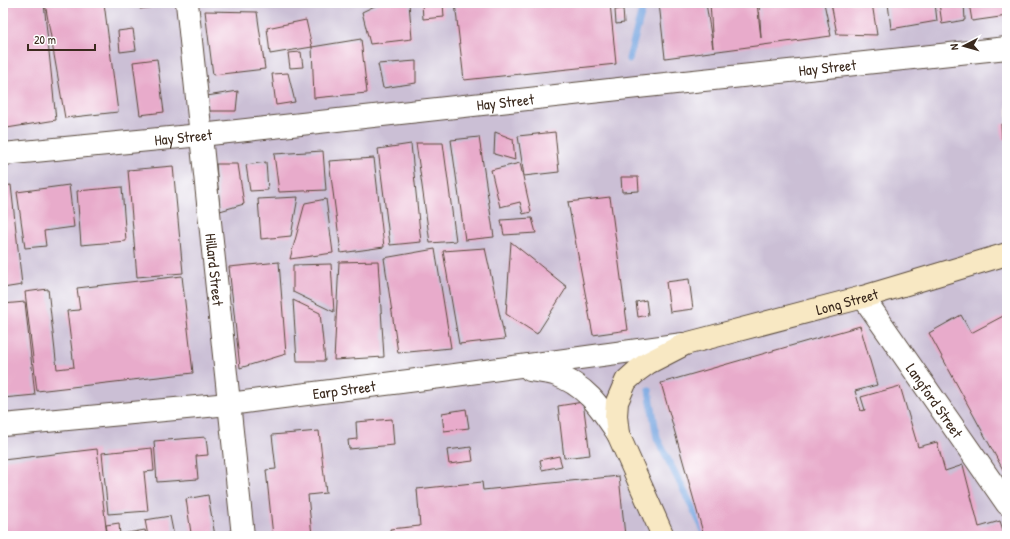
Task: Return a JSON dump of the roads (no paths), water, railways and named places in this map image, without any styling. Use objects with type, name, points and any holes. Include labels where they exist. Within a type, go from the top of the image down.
[{"type":"main road","name":"Long Street","points":[[663,536],[618,434],[616,416],[617,402],[626,381],[637,371],[648,363],[685,344],[863,297],[1007,254]]},
{"type":"street","name":"Hillard Street","points":[[187,3],[243,536]]},
{"type":"street","name":"Hay Street","points":[[3,154],[201,135],[1007,48]]},
{"type":"street","name":"Langford Street","points":[[863,297],[1007,504]]},
{"type":"street","name":"Earp Street","points":[[3,425],[229,404],[685,344]]},
{"type":"street","points":[[515,367],[553,374],[574,384],[592,398],[618,434]]},
{"type":"waterway","points":[[629,59],[644,3]]},
{"type":"waterway","points":[[649,390],[657,438],[707,536]]}]
